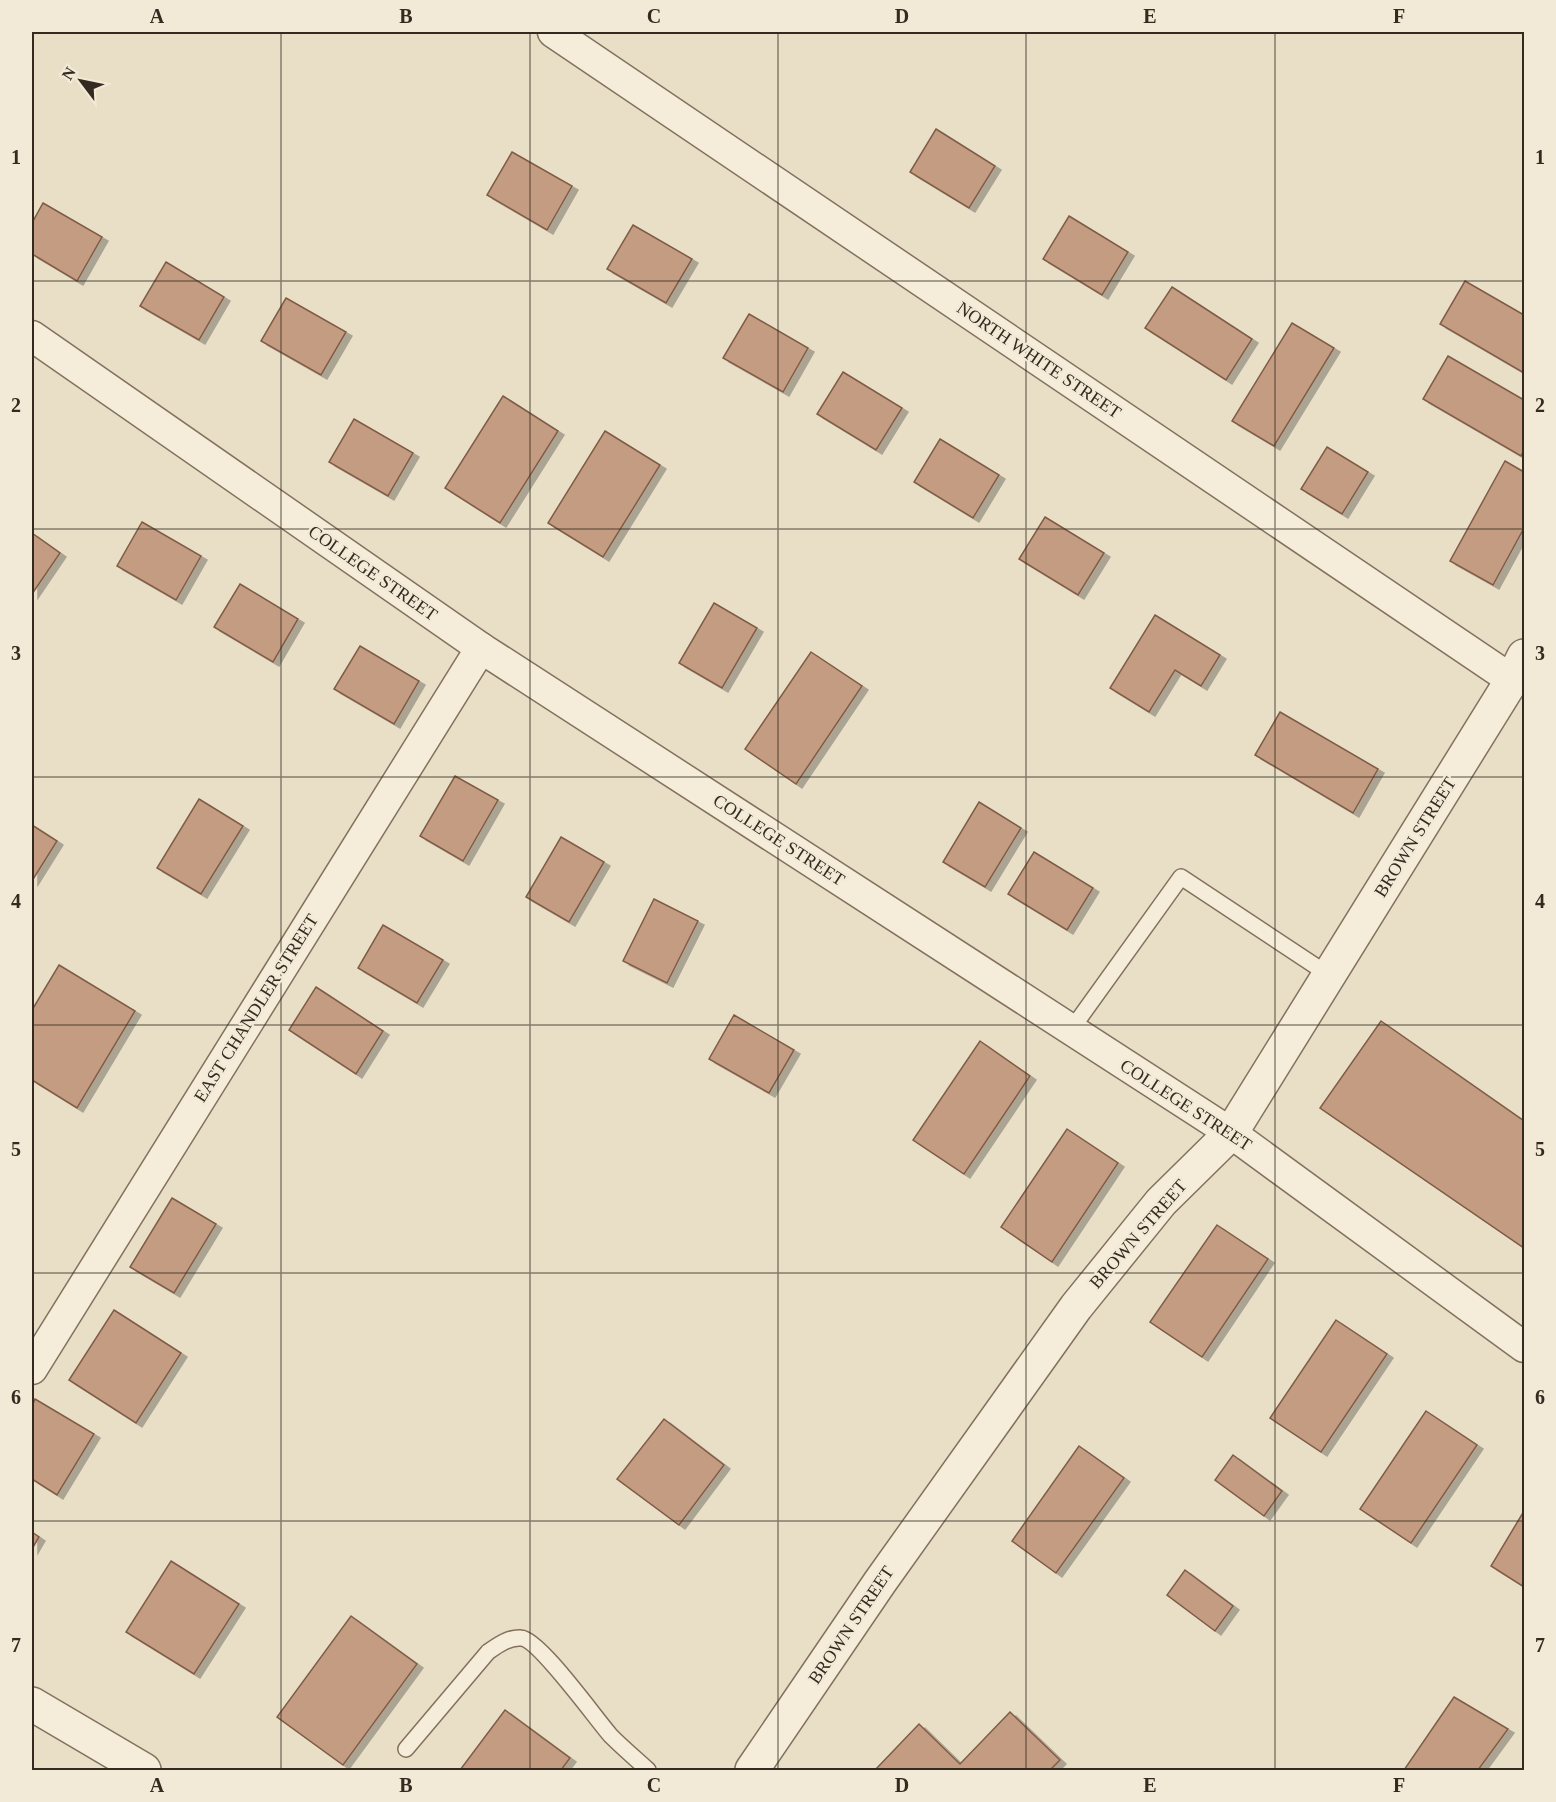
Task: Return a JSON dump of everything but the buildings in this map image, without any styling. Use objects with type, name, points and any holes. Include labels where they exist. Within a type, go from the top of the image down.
[{"type":"street","name":"NORTH WHITE STREET","points":[[553,32],[1520,675]]},
{"type":"street","name":"COLLEGE STREET","points":[[32,336],[481,648],[1231,1133],[1524,1347]]},
{"type":"street","name":"EAST CHANDLER STREET","points":[[32,1369],[481,648]]},
{"type":"street","name":"BROWN STREET","points":[[752,1770],[880,1582],[1076,1307],[1161,1202],[1231,1133],[1520,675]]},
{"type":"street","points":[[32,1704],[144,1770]]},
{"type":"lane","points":[[1071,1030],[1181,877],[1329,975]]},
{"type":"lane","points":[[406,1749],[488,1652],[504,1641],[522,1638],[531,1642],[564,1677],[612,1736],[648,1770]]}]
